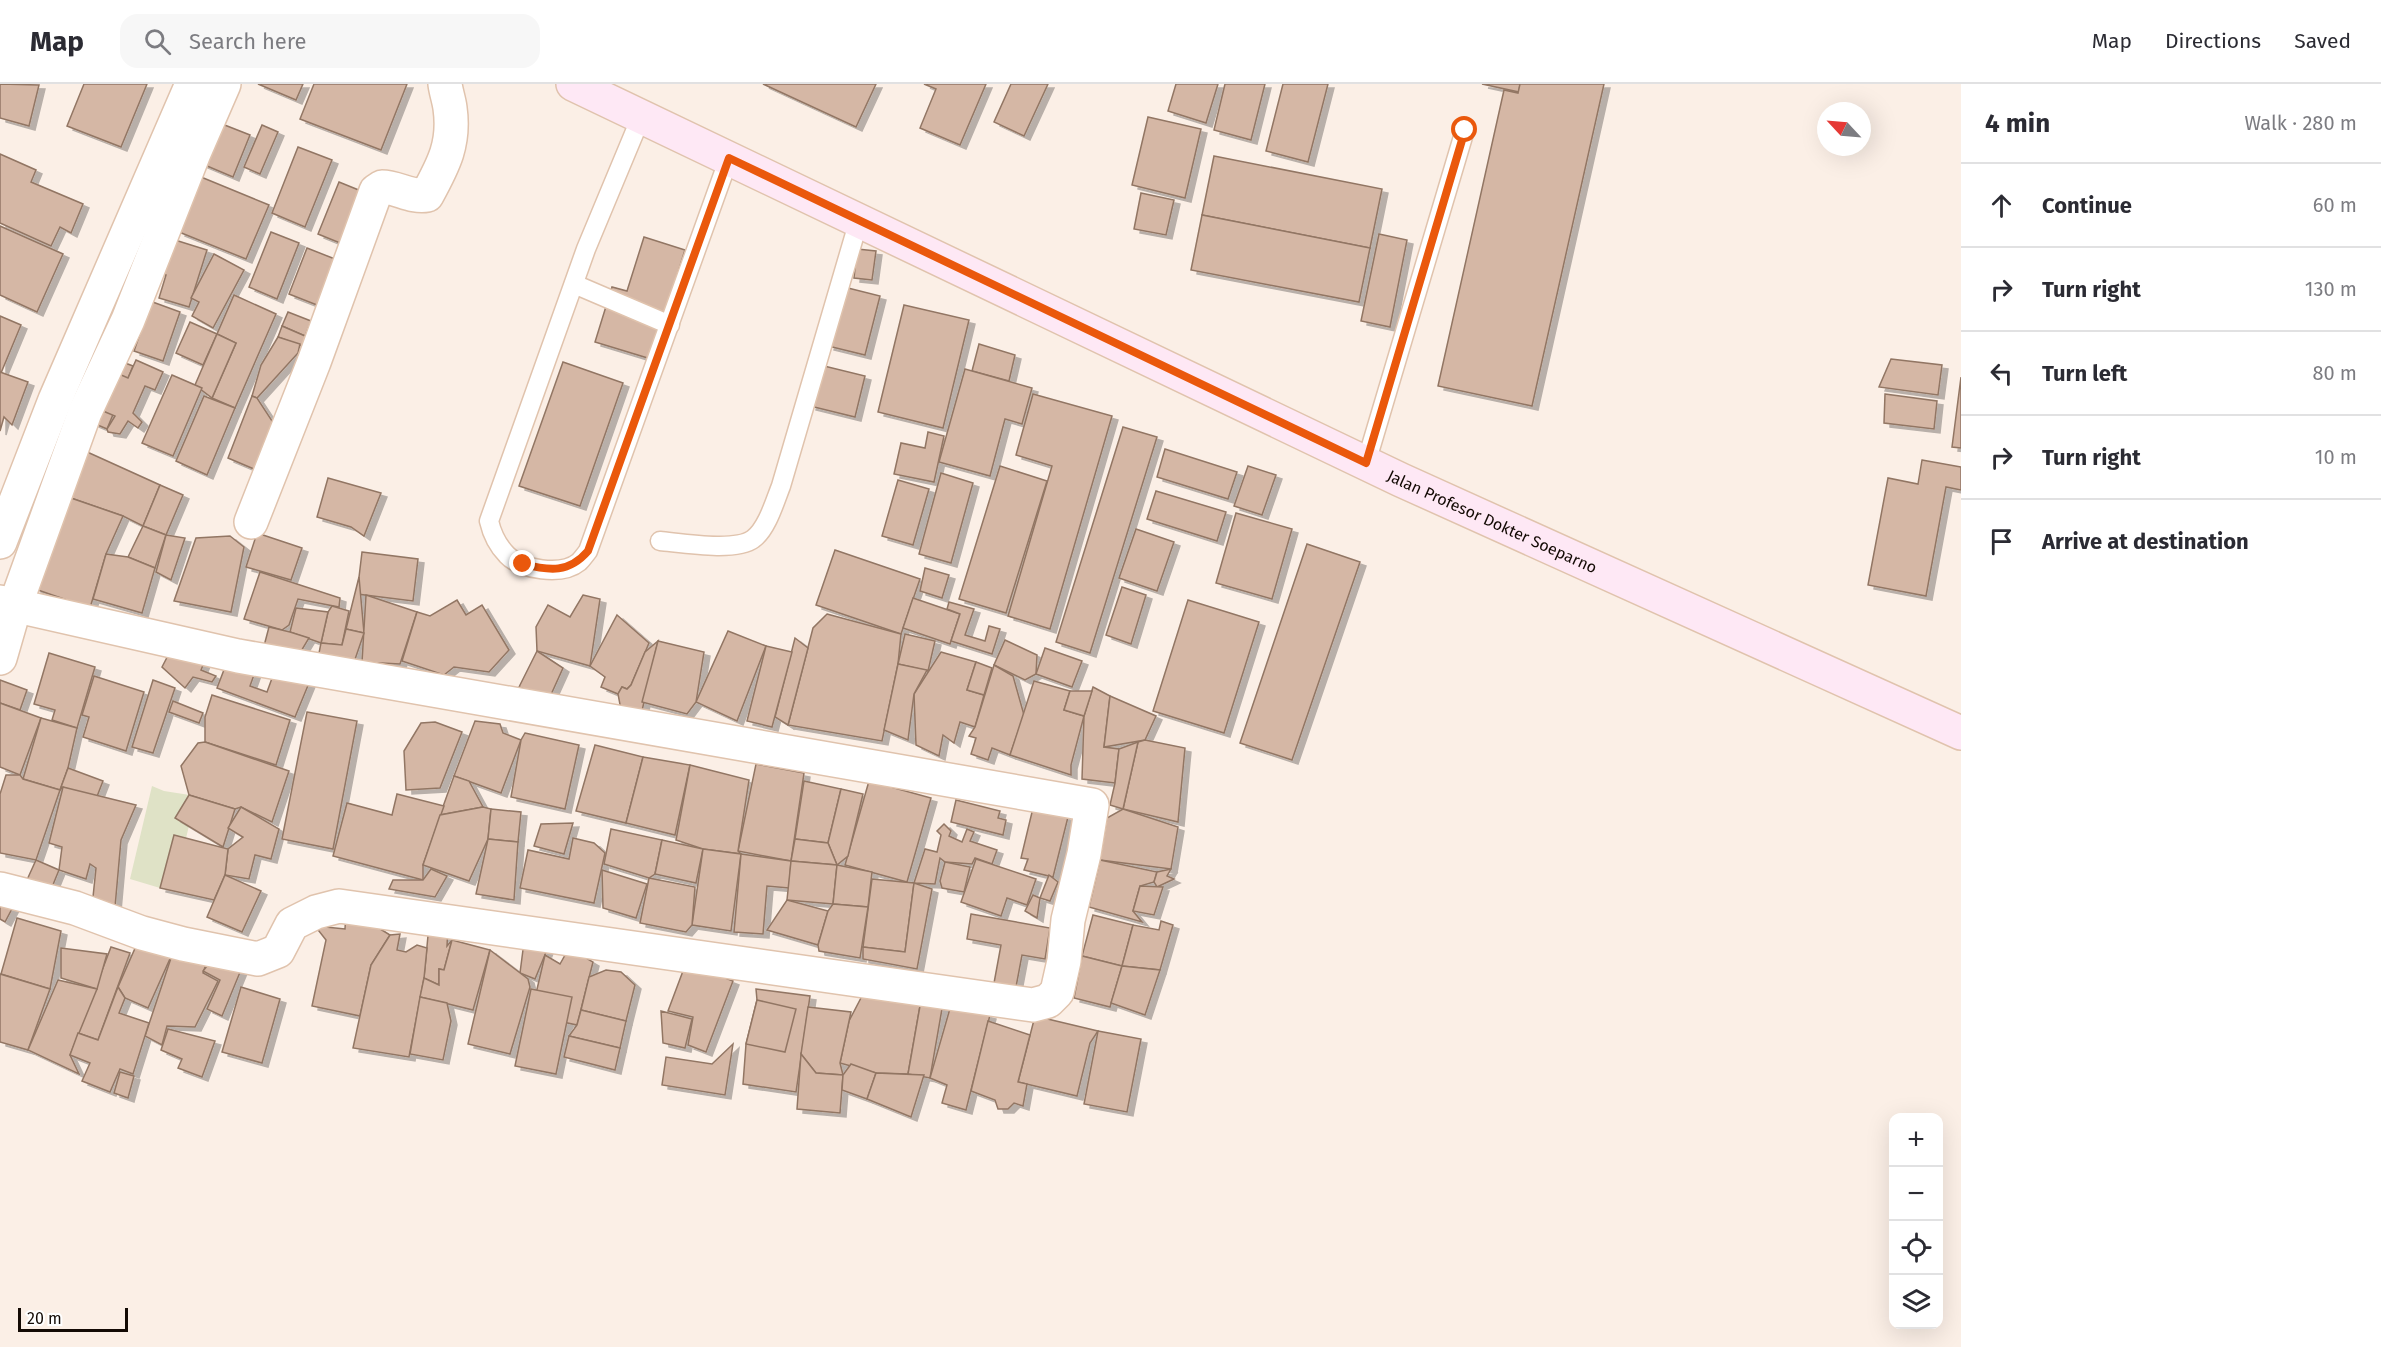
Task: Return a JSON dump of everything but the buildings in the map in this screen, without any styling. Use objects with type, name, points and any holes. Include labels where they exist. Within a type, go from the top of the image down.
[{"type":"street","points":[[0,658],[8,604],[85,412],[128,320],[192,84]]},
{"type":"street","points":[[0,542],[55,400],[224,84]]},
{"type":"street","points":[[251,522],[314,362],[376,191],[382,187],[391,187],[420,196],[427,195],[440,170],[452,140],[450,106],[445,84]]},
{"type":"street","name":"Jalan Profesor Dokter Soeparno","points":[[573,84],[1537,543],[1961,733]]},
{"type":"street","points":[[55,400],[85,412]]},
{"type":"street","points":[[0,889],[75,908],[142,933],[258,959],[278,951],[292,924],[316,912],[339,906],[1033,1005],[1048,1000],[1057,992],[1064,961],[1068,920],[1084,854],[1092,805],[238,656],[8,604]]},
{"type":"lane","points":[[641,117],[574,284],[489,521],[494,538],[508,556],[523,564],[539,568],[561,569],[578,563],[588,551],[729,158]]},
{"type":"lane","points":[[1366,463],[1465,130]]},
{"type":"lane","points":[[660,541],[729,546],[753,540],[768,520],[781,486],[859,220]]},
{"type":"lane","points":[[574,284],[670,325]]},
{"type":"green space","points":[[152,786],[164,791],[196,796],[174,889],[160,888],[130,879]]},
{"type":"route","points":[[523,564],[539,568],[561,569],[578,563],[588,551],[729,158],[1366,463],[1465,130]]}]
